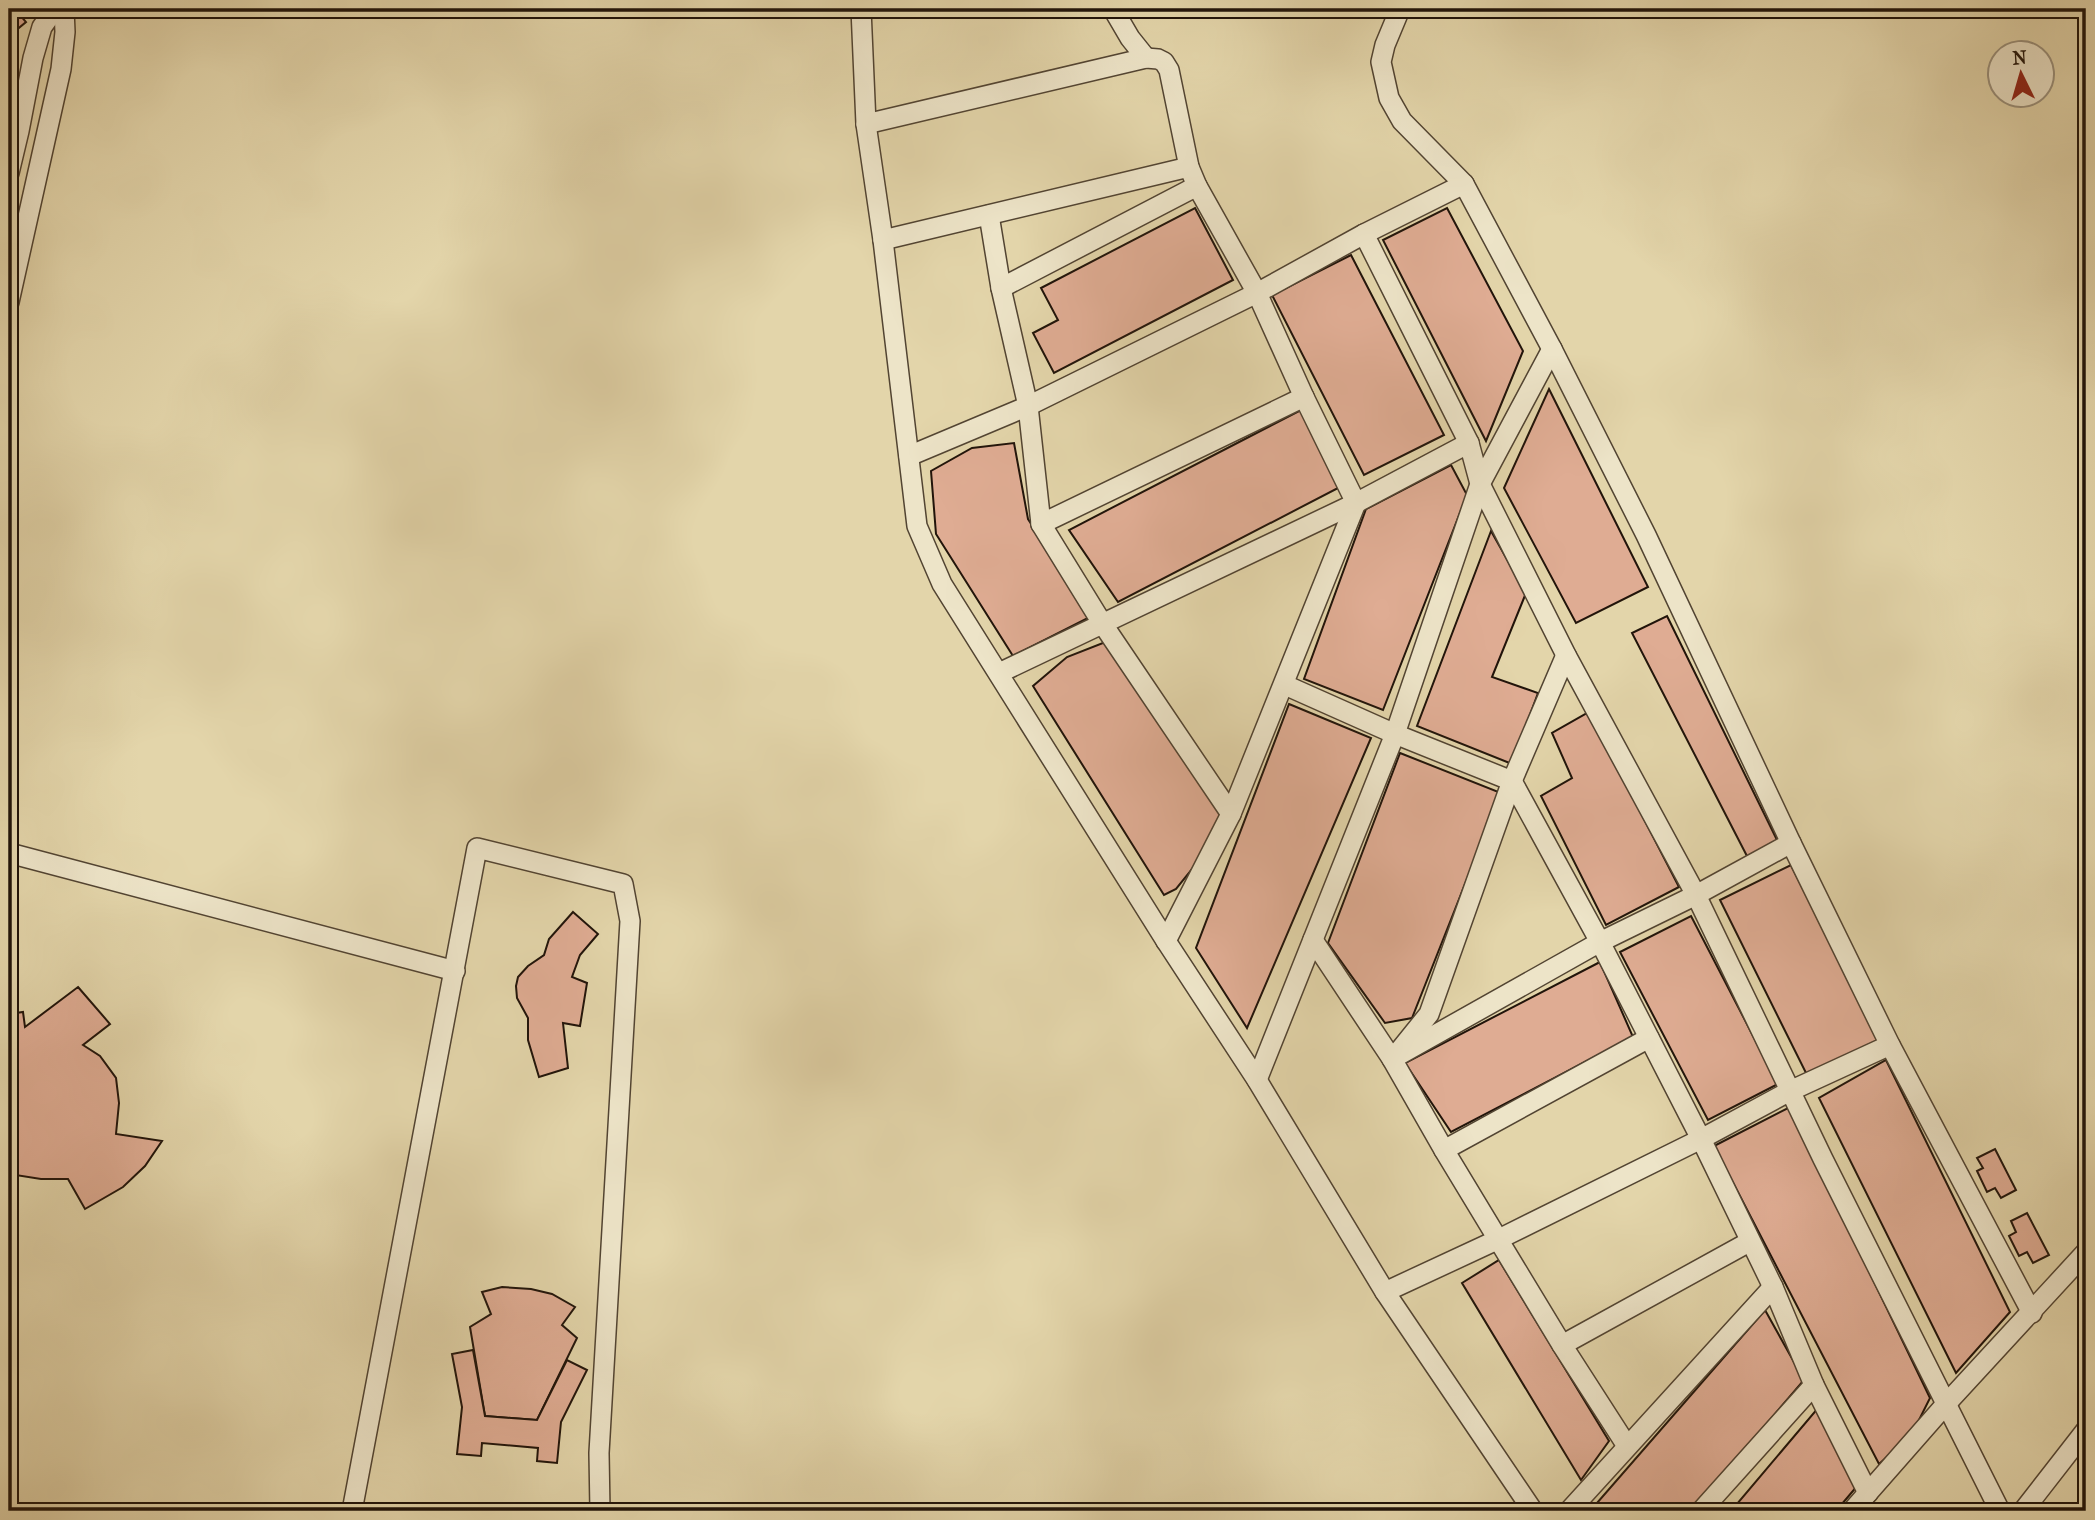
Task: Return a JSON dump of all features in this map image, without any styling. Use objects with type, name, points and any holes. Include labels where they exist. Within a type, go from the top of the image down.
[{"type":"street","points":[[9,173],[33,58],[42,27],[55,9]]},
{"type":"street","points":[[9,302],[61,69],[65,32],[64,9]]},
{"type":"street","points":[[861,9],[866,124],[883,240],[917,526],[942,584],[1166,941],[1257,1080],[1385,1292],[1533,1511]]},
{"type":"street","points":[[1113,9],[1146,58]]},
{"type":"street","points":[[1400,9],[1381,62],[1389,98],[1402,121],[1464,184],[1552,349],[1647,536],[1791,844],[1890,1045],[2032,1313]]},
{"type":"street","points":[[866,124],[1146,58],[1164,62],[1169,69],[1189,167],[1257,293],[1356,503],[1231,814],[1166,941]]},
{"type":"street","points":[[883,240],[1189,167]]},
{"type":"street","points":[[909,456],[1028,406],[1257,293],[1364,234],[1464,184]]},
{"type":"street","points":[[1001,288],[1198,186]]},
{"type":"street","points":[[989,215],[1001,288],[1028,406],[1041,524],[1102,623],[1231,814]]},
{"type":"street","points":[[1364,234],[1469,443],[1480,484],[1566,655],[1696,895],[1790,1091],[2000,1511]]},
{"type":"street","points":[[1257,1080],[1395,734],[1480,484],[1552,349]]},
{"type":"street","points":[[1041,524],[1304,397]]},
{"type":"street","points":[[999,673],[1356,503],[1469,443]]},
{"type":"street","points":[[1392,1059],[1429,1014],[1512,781],[1566,655]]},
{"type":"street","points":[[1284,685],[1512,781],[1600,942],[1701,1139],[1773,1287],[1814,1385],[1868,1493]]},
{"type":"street","points":[[1392,1059],[1600,942],[1791,844]]},
{"type":"street","points":[[352,1511],[477,848],[623,884],[630,921],[599,1453],[600,1511]]},
{"type":"street","points":[[9,853],[455,971]]},
{"type":"street","points":[[1313,940],[1392,1059],[1562,1345],[1627,1446]]},
{"type":"street","points":[[1444,1150],[1649,1038]]},
{"type":"street","points":[[1385,1292],[1701,1139],[1790,1091],[1890,1045]]},
{"type":"street","points":[[1562,1345],[1749,1242]]},
{"type":"street","points":[[1852,1511],[2086,1252]]},
{"type":"street","points":[[1569,1511],[1773,1287]]},
{"type":"street","points":[[1701,1511],[1814,1385]]},
{"type":"street","points":[[2022,1511],[2086,1432]]},
{"type":"building","points":[[10,9],[15,9],[26,22],[9,36]]},
{"type":"building","points":[[1195,208],[1233,280],[1054,373],[1033,333],[1058,320],[1041,288]]},
{"type":"building","points":[[1447,208],[1523,351],[1486,441],[1383,240]]},
{"type":"building","points":[[1351,255],[1444,435],[1364,475],[1272,295]]},
{"type":"building","points":[[1549,389],[1648,587],[1576,623],[1504,488]]},
{"type":"building","points":[[1301,410],[1340,487],[1118,602],[1069,530]]},
{"type":"building","points":[[1014,443],[1028,519],[1092,616],[1013,656],[936,534],[931,471],[972,448]]},
{"type":"building","points":[[1451,465],[1467,495],[1383,710],[1304,679],[1366,509]]},
{"type":"building","points":[[1491,531],[1526,593],[1492,677],[1538,693],[1512,764],[1417,726]]},
{"type":"building","points":[[1667,616],[1777,840],[1748,858],[1632,633]]},
{"type":"building","points":[[1108,641],[1221,813],[1197,863],[1176,889],[1164,895],[1033,686],[1067,657]]},
{"type":"building","points":[[1289,704],[1371,738],[1247,1028],[1196,948]]},
{"type":"building","points":[[1589,712],[1679,887],[1606,925],[1541,796],[1572,778],[1552,733]]},
{"type":"building","points":[[1400,753],[1501,793],[1412,1018],[1385,1023],[1328,943]]},
{"type":"building","points":[[1791,865],[1878,1040],[1807,1075],[1720,900]]},
{"type":"building","points":[[573,912],[598,934],[580,955],[572,977],[587,983],[580,1026],[563,1023],[568,1068],[539,1077],[528,1040],[528,1018],[517,998],[516,986],[518,977],[544,955],[549,939]]},
{"type":"building","points":[[1691,916],[1778,1084],[1708,1120],[1620,952]]},
{"type":"building","points":[[1600,962],[1633,1037],[1451,1132],[1405,1063]]},
{"type":"building","points":[[78,987],[110,1024],[83,1045],[100,1056],[116,1078],[119,1103],[116,1134],[162,1141],[145,1166],[123,1187],[85,1209],[68,1179],[41,1179],[9,1174],[9,1014],[23,1012],[25,1027]]},
{"type":"building","points":[[1886,1060],[2010,1312],[1956,1373],[1819,1098]]},
{"type":"building","points":[[1790,1107],[1930,1398],[1911,1436],[1879,1464],[1714,1146]]},
{"type":"building","points":[[1995,1149],[2016,1190],[2001,1198],[1995,1188],[1987,1192],[1977,1171],[1983,1168],[1977,1158]]},
{"type":"building","points":[[2027,1213],[2049,1255],[2033,1263],[2027,1252],[2019,1256],[2009,1236],[2016,1232],[2011,1221]]},
{"type":"building","points":[[1499,1260],[1609,1441],[1581,1480],[1462,1283]]},
{"type":"building","points":[[502,1287],[552,1294],[575,1307],[562,1325],[577,1338],[537,1420],[485,1416],[470,1327],[491,1314],[482,1292]]},
{"type":"building","points":[[1765,1310],[1804,1380],[1692,1511],[1590,1511]]},
{"type":"building","points":[[473,1350],[485,1416],[537,1420],[567,1360],[587,1370],[561,1422],[557,1463],[537,1461],[538,1448],[482,1443],[481,1456],[457,1454],[462,1407],[452,1354]]},
{"type":"building","points":[[1818,1408],[1858,1485],[1836,1511],[1731,1511]]}]
